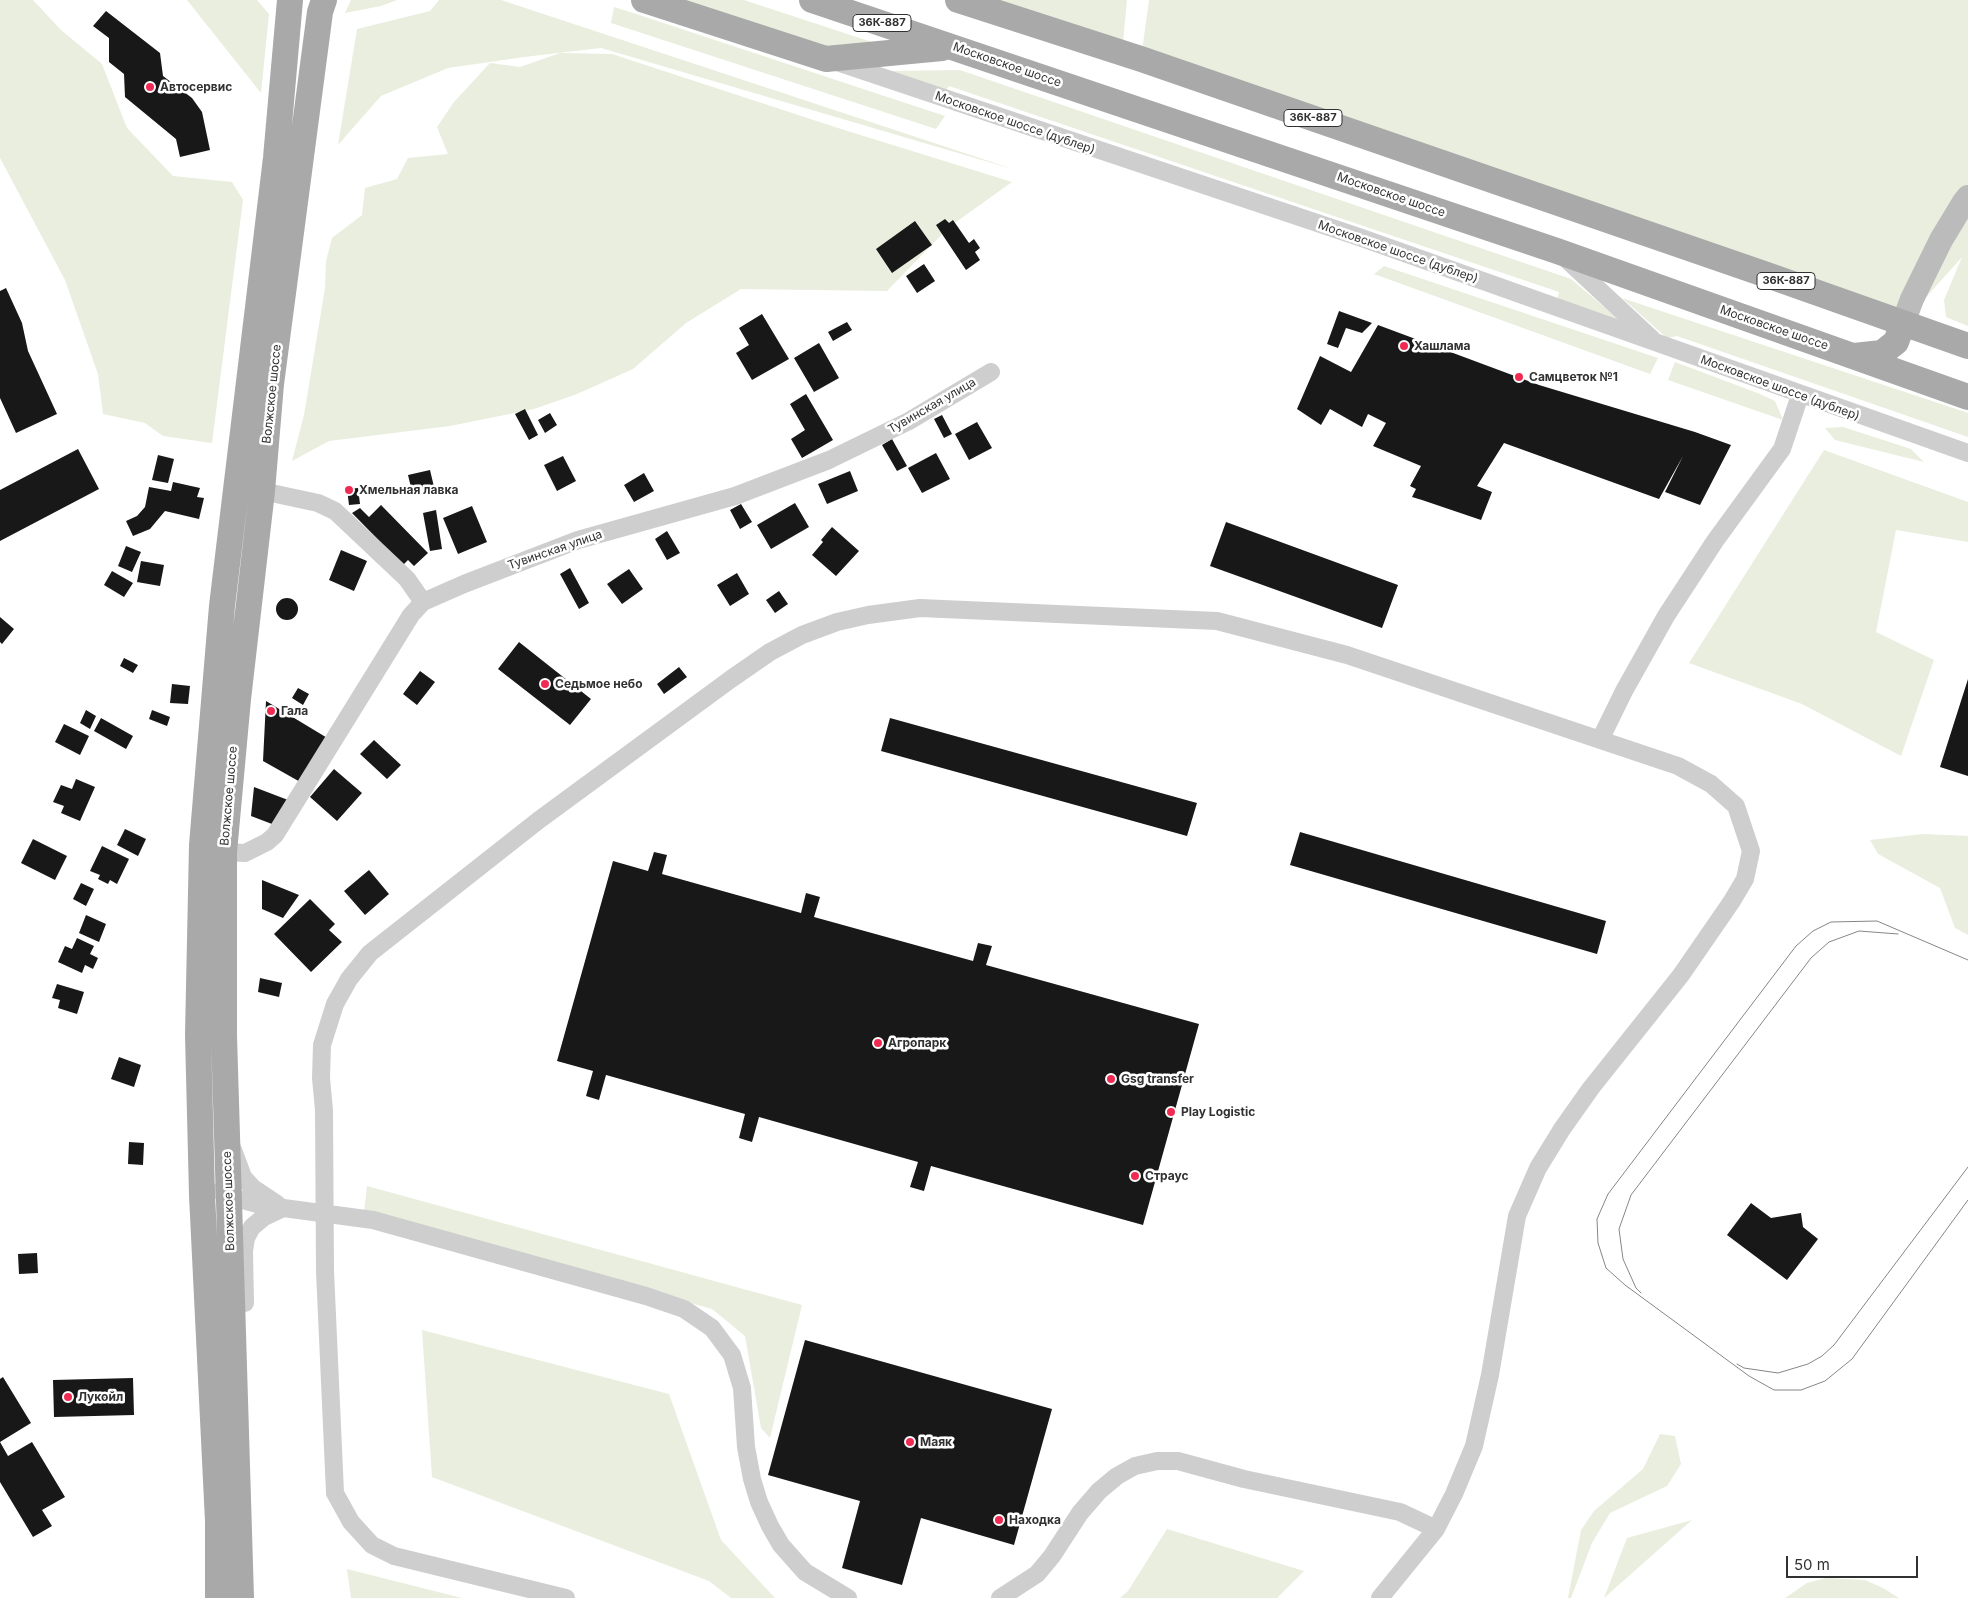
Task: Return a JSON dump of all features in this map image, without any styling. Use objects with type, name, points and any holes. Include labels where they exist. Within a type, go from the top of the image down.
[{"type":"main road","name":"Волжское шоссе","points":[[218,1598],[218,1521],[204,1240],[199,1090],[198,1035],[202,845],[208,755],[222,606],[276,158],[290,0]]},
{"type":"main road","name":"Волжское шоссе","points":[[241,1598],[226,1127],[223,958],[224,852],[238,698],[262,491],[272,384],[320,12],[324,0]]},
{"type":"main road","points":[[644,0],[826,58],[953,47]]},
{"type":"main road","name":"Московское шоссе","points":[[812,0],[1557,251],[1968,397]]},
{"type":"main road","name":"36К-887","points":[[958,0],[1141,59],[1767,274],[1968,346]]},
{"type":"main road","points":[[1854,356],[1882,353],[1896,342],[1912,299],[1941,240],[1968,197]]},
{"type":"main road","points":[[204,1240],[216,1234],[221,1234],[230,1240]]},
{"type":"street","name":"Московское шоссе (дублер)","points":[[826,58],[1358,237],[1968,453]]},
{"type":"street","points":[[1557,251],[1658,344]]},
{"type":"street","name":"Тувинская улица","points":[[224,852],[245,853],[268,842],[275,835],[407,622],[423,602],[578,540],[735,496],[829,460],[909,421],[991,372]]},
{"type":"street","points":[[1600,740],[1624,691],[1666,616],[1715,542],[1782,449],[1800,395]]},
{"type":"street","points":[[262,491],[318,503],[336,511],[406,579],[423,602]]},
{"type":"street","points":[[566,1598],[394,1556],[372,1545],[351,1522],[335,1493],[324,1213],[324,1110],[321,1078],[322,1045],[335,1004],[349,979],[370,953],[539,820],[731,679],[802,635],[837,622],[868,615],[920,608],[1218,621],[1347,655],[1678,766],[1711,784],[1736,806],[1751,851],[1745,879],[1681,975],[1591,1088],[1562,1128],[1538,1168],[1517,1216],[1490,1375],[1474,1446],[1454,1494],[1436,1529],[1380,1598]]},
{"type":"street","points":[[199,1090],[208,1108],[212,1131],[213,1176],[219,1190],[228,1196],[261,1205],[373,1220],[646,1296],[684,1309],[712,1328],[732,1355],[742,1388],[746,1447],[752,1478],[759,1502],[770,1526],[781,1544],[805,1572],[831,1590],[848,1598]]},
{"type":"street","points":[[226,1127],[243,1177],[253,1188],[284,1208]]},
{"type":"street","points":[[234,1350],[242,1340],[246,1321],[244,1251],[246,1238],[252,1227],[264,1216],[284,1208]]},
{"type":"street","points":[[1000,1598],[1036,1574],[1052,1556],[1080,1513],[1099,1491],[1117,1476],[1135,1466],[1157,1461],[1178,1461],[1244,1479],[1400,1512],[1436,1529]]},
{"type":"green space","points":[[0,0],[33,0],[61,30],[102,64],[127,128],[173,176],[232,182],[243,200],[212,443],[163,436],[145,423],[103,414],[98,374],[65,280],[0,158]]},
{"type":"green space","points":[[187,0],[257,0],[269,14],[261,93]]},
{"type":"green space","points":[[351,0],[397,0],[381,6],[345,13]]},
{"type":"green space","points":[[439,0],[501,0],[1016,170],[601,48],[448,68],[381,96],[338,145],[357,29],[430,11]]},
{"type":"green space","points":[[678,0],[744,0],[902,52],[845,57]]},
{"type":"green space","points":[[958,0],[1127,0],[1122,53]]},
{"type":"green space","points":[[1149,0],[1968,0],[1968,326],[1946,317],[1944,300],[1962,257],[1903,323],[1141,59]]},
{"type":"green space","points":[[614,7],[945,116],[936,129],[611,23]]},
{"type":"green space","points":[[560,53],[612,54],[838,128],[1012,182],[949,227],[887,291],[741,289],[686,323],[633,369],[577,394],[534,409],[450,426],[329,441],[292,461],[304,415],[325,288],[326,261],[332,238],[362,215],[365,188],[397,179],[408,158],[448,154],[437,127],[454,102],[490,63],[520,67]]},
{"type":"green space","points":[[960,70],[1571,279],[1623,323],[1557,300],[1559,292],[949,86],[944,93],[890,71]]},
{"type":"green space","points":[[1384,266],[1658,358],[1650,374],[1374,274]]},
{"type":"green space","points":[[1622,298],[1968,413],[1968,437],[1677,336],[1667,338]]},
{"type":"green space","points":[[1675,362],[1775,401],[1783,420],[1668,380]]},
{"type":"green space","points":[[1843,427],[1911,449],[1924,462],[1835,440],[1825,428]]},
{"type":"green space","points":[[1824,450],[1968,502],[1968,542],[1896,530],[1876,632],[1934,660],[1901,756],[1802,704],[1689,663]]},
{"type":"green space","points":[[1923,834],[1968,836],[1968,935],[1955,928],[1940,888],[1878,854],[1870,840]]},
{"type":"green space","points":[[367,1186],[802,1305],[770,1438],[761,1428],[745,1336],[712,1309],[364,1213]]},
{"type":"green space","points":[[422,1330],[669,1394],[721,1540],[775,1598],[731,1598],[709,1581],[432,1477]]},
{"type":"green space","points":[[1660,1434],[1675,1436],[1681,1464],[1667,1486],[1610,1513],[1592,1543],[1571,1598],[1568,1598],[1581,1530],[1594,1511],[1643,1469]]},
{"type":"green space","points":[[1692,1520],[1604,1598],[1627,1538]]},
{"type":"green space","points":[[1167,1529],[1304,1571],[1277,1598],[1120,1598],[1128,1591]]},
{"type":"green space","points":[[347,1569],[462,1598],[351,1598]]},
{"type":"green space","points":[[1826,1578],[1865,1580],[1899,1598],[1785,1598],[1807,1583]]},
{"type":"building","name":"Автосервис","points":[[106,11],[160,53],[163,76],[192,98],[202,112],[210,150],[180,157],[176,139],[125,97],[124,74],[109,62],[109,38],[93,26]]},
{"type":"building","points":[[945,219],[949,223],[953,220],[969,243],[974,239],[980,248],[975,252],[980,260],[966,270],[936,225]]},
{"type":"building","points":[[915,221],[932,245],[892,273],[876,249]]},
{"type":"building","points":[[924,264],[935,281],[917,293],[906,276]]},
{"type":"building","points":[[6,288],[22,323],[28,351],[57,414],[16,433],[0,398],[0,291]]},
{"type":"building","points":[[1339,311],[1372,323],[1362,333],[1346,328],[1338,348],[1327,344]]},
{"type":"building","points":[[762,314],[789,359],[752,380],[736,353],[749,345],[739,328]]},
{"type":"building","points":[[847,322],[852,330],[833,341],[828,332]]},
{"type":"building","points":[[1378,325],[1539,385],[1695,432],[1731,445],[1700,505],[1665,492],[1683,456],[1659,499],[1504,443],[1477,486],[1492,492],[1481,520],[1412,497],[1416,489],[1410,486],[1421,466],[1373,446],[1386,423],[1368,414],[1362,427],[1330,409],[1321,425],[1297,409],[1320,356],[1351,372]]},
{"type":"building","points":[[819,343],[839,378],[814,392],[794,358]]},
{"type":"building","points":[[806,394],[833,440],[802,458],[791,439],[805,430],[790,404]]},
{"type":"building","points":[[525,409],[538,435],[529,440],[515,414]]},
{"type":"building","points":[[550,413],[557,425],[545,433],[538,420]]},
{"type":"building","points":[[942,415],[952,434],[944,438],[934,419]]},
{"type":"building","points":[[977,422],[992,448],[969,460],[955,434]]},
{"type":"building","points":[[892,439],[907,466],[897,471],[882,445]]},
{"type":"building","points":[[78,449],[99,489],[0,541],[0,490]]},
{"type":"building","points":[[936,453],[950,479],[922,493],[908,468]]},
{"type":"building","points":[[158,455],[174,459],[168,483],[152,480]]},
{"type":"building","points":[[563,456],[576,481],[557,491],[544,465]]},
{"type":"building","points":[[430,470],[435,491],[413,496],[408,475]]},
{"type":"building","points":[[850,471],[858,491],[827,504],[818,484]]},
{"type":"building","points":[[644,473],[654,491],[634,502],[624,485]]},
{"type":"building","points":[[173,482],[200,488],[197,497],[204,498],[199,519],[165,511],[150,529],[133,536],[126,521],[137,516],[145,507],[149,487],[171,491]]},
{"type":"building","points":[[358,488],[360,504],[349,505],[347,489]]},
{"type":"building","points":[[795,503],[809,527],[771,549],[757,525]]},
{"type":"building","points":[[741,504],[752,522],[740,529],[730,510]]},
{"type":"building","points":[[381,505],[428,553],[414,566],[408,560],[403,565],[352,513],[360,508],[369,517]]},
{"type":"building","points":[[472,506],[487,542],[458,554],[443,518]]},
{"type":"building","points":[[436,510],[442,549],[430,551],[423,513]]},
{"type":"building","points":[[1226,522],[1398,585],[1382,628],[1210,566]]},
{"type":"building","points":[[832,527],[859,551],[836,576],[812,555]]},
{"type":"building","points":[[667,531],[680,553],[667,560],[655,539]]},
{"type":"building","points":[[126,546],[141,552],[132,572],[118,566]]},
{"type":"building","points":[[341,550],[367,561],[354,591],[329,580]]},
{"type":"building","points":[[141,561],[164,565],[160,586],[137,582]]},
{"type":"building","points":[[570,568],[589,603],[579,609],[560,574]]},
{"type":"building","points":[[629,569],[643,589],[622,604],[607,584]]},
{"type":"building","points":[[112,571],[133,583],[124,597],[104,585]]},
{"type":"building","points":[[737,573],[749,594],[730,606],[717,585]]},
{"type":"building","points":[[779,591],[788,604],[775,613],[766,600]]},
{"type":"building","points":[[287,598],[295,601],[298,609],[295,617],[287,620],[279,617],[276,609],[279,601]]},
{"type":"building","points":[[0,617],[14,629],[2,644],[0,642]]},
{"type":"building","name":"Седьмое небо","points":[[519,642],[591,699],[570,725],[498,669]]},
{"type":"building","points":[[124,658],[138,665],[133,673],[120,666]]},
{"type":"building","points":[[679,667],[687,677],[664,694],[657,684]]},
{"type":"building","points":[[420,671],[435,682],[417,705],[403,694]]},
{"type":"building","points":[[1968,679],[1968,776],[1940,767]]},
{"type":"building","points":[[172,684],[190,686],[188,704],[170,703]]},
{"type":"building","points":[[298,688],[309,694],[303,705],[292,698]]},
{"type":"building","points":[[266,701],[329,739],[302,783],[263,761]]},
{"type":"building","points":[[86,710],[96,716],[90,729],[80,723]]},
{"type":"building","points":[[152,710],[170,717],[167,726],[149,719]]},
{"type":"building","points":[[101,718],[133,736],[126,749],[94,731]]},
{"type":"building","points":[[890,718],[1197,803],[1187,836],[881,751]]},
{"type":"building","points":[[64,724],[89,736],[80,755],[55,742]]},
{"type":"building","points":[[374,740],[401,765],[387,779],[360,754]]},
{"type":"building","points":[[334,769],[362,793],[337,821],[310,797]]},
{"type":"building","points":[[76,779],[95,787],[80,821],[61,813],[64,806],[53,802],[61,785],[72,789]]},
{"type":"building","points":[[254,787],[288,800],[272,824],[251,816]]},
{"type":"building","points":[[125,829],[146,839],[138,856],[117,845]]},
{"type":"building","points":[[1300,832],[1606,921],[1597,954],[1290,865]]},
{"type":"building","points":[[33,839],[67,856],[55,880],[21,863]]},
{"type":"building","points":[[102,846],[129,859],[117,884],[110,880],[108,884],[98,879],[100,875],[90,871]]},
{"type":"building","name":"Агропарк","points":[[654,852],[667,855],[662,874],[801,913],[806,893],[820,897],[814,917],[973,961],[978,943],[992,946],[986,965],[1199,1024],[1143,1225],[931,1166],[924,1191],[910,1187],[918,1162],[759,1117],[752,1142],[739,1138],[745,1114],[606,1075],[599,1100],[586,1096],[593,1071],[557,1061],[613,861],[648,871]]},
{"type":"building","points":[[369,870],[389,894],[365,915],[344,891]]},
{"type":"building","points":[[262,880],[299,895],[283,918],[262,909]]},
{"type":"building","points":[[81,883],[94,889],[86,906],[73,899]]},
{"type":"building","points":[[310,899],[335,924],[329,930],[342,942],[311,972],[274,934]]},
{"type":"building","points":[[86,915],[106,924],[99,942],[79,933]]},
{"type":"building","points":[[77,938],[94,946],[90,954],[98,958],[93,969],[85,965],[82,973],[58,962],[65,946],[72,949]]},
{"type":"building","points":[[260,978],[282,983],[279,997],[258,992]]},
{"type":"building","points":[[57,984],[84,992],[77,1014],[58,1008],[60,1000],[52,998]]},
{"type":"building","points":[[119,1057],[141,1065],[134,1087],[111,1079]]},
{"type":"building","points":[[129,1142],[144,1143],[143,1165],[128,1164]]},
{"type":"building","points":[[1751,1203],[1771,1218],[1801,1213],[1803,1227],[1818,1239],[1787,1280],[1727,1235]]},
{"type":"building","points":[[37,1253],[38,1273],[19,1274],[18,1254]]},
{"type":"building","name":"Маяк","points":[[805,1340],[1052,1409],[1014,1545],[921,1518],[902,1585],[842,1568],[860,1501],[768,1475]]},
{"type":"building","points":[[3,1377],[31,1423],[0,1442],[0,1379]]},
{"type":"building","points":[[133,1378],[134,1415],[54,1417],[53,1380]]},
{"type":"building","points":[[0,1442],[8,1456],[32,1442],[65,1497],[42,1510],[52,1526],[33,1537],[0,1482]]},
{"type":"tram line","points":[[1968,960],[1877,921],[1831,922],[1813,931],[1796,946],[1608,1194],[1597,1219],[1598,1243],[1606,1268],[1625,1285],[1749,1376],[1774,1390],[1801,1390],[1825,1381],[1852,1359],[1968,1200]]},
{"type":"tram line","points":[[1641,1293],[1636,1288],[1623,1259],[1619,1229],[1631,1195],[1811,958],[1829,942],[1859,931],[1898,934]]},
{"type":"tram line","points":[[1737,1364],[1744,1368],[1778,1373],[1808,1364],[1822,1356],[1834,1345],[1968,1167]]},
{"type":"place","name":"Автосервис","points":[[150,87]]},
{"type":"place","name":"Хашлама","points":[[1404,346]]},
{"type":"place","name":"Самцветок №1","points":[[1519,377]]},
{"type":"place","name":"Хмельная лавка","points":[[349,490]]},
{"type":"place","name":"Седьмое небо","points":[[545,684]]},
{"type":"place","name":"Гала","points":[[271,711]]},
{"type":"place","name":"Агропарк","points":[[878,1043]]},
{"type":"place","name":"Gsg transfer","points":[[1111,1079]]},
{"type":"place","name":"Play Logistic","points":[[1171,1112]]},
{"type":"place","name":"Страус","points":[[1135,1176]]},
{"type":"place","name":"Лукойл","points":[[68,1397]]},
{"type":"place","name":"Маяк","points":[[910,1442]]},
{"type":"place","name":"Находка","points":[[999,1520]]}]
